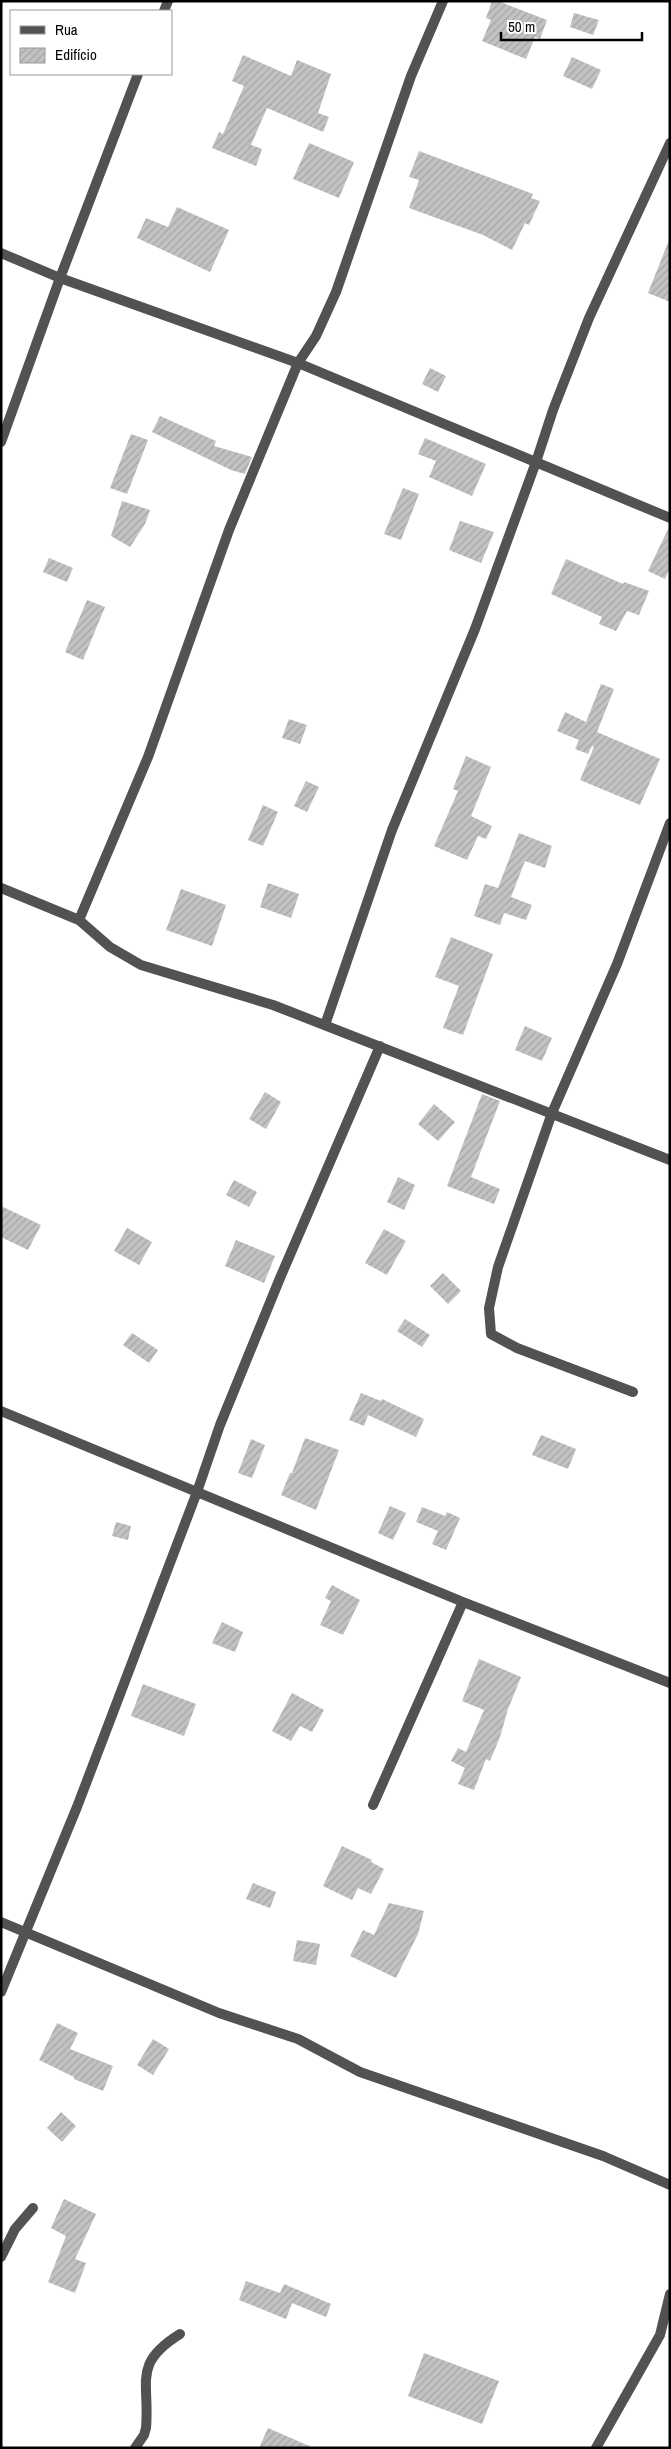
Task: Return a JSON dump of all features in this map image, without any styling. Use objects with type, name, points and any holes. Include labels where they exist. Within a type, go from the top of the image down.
[{"type":"street","points":[[78,920],[148,757],[229,530],[298,363],[316,336],[336,292],[411,76],[443,1]]},
{"type":"street","points":[[1,442],[60,278],[138,75]]},
{"type":"street","points":[[325,1025],[392,830],[475,629],[553,410],[589,318],[670,142]]},
{"type":"street","points":[[1,253],[60,278],[298,363],[670,518]]},
{"type":"street","points":[[633,1392],[517,1348],[491,1334],[490,1308],[498,1267],[552,1113],[617,964],[670,823]]},
{"type":"street","points":[[1,888],[78,920],[110,947],[141,964],[273,1005],[670,1160]]},
{"type":"street","points":[[1,1992],[77,1807],[197,1492],[220,1425],[280,1278],[380,1046]]},
{"type":"street","points":[[1,1411],[463,1602],[670,1683]]},
{"type":"street","points":[[373,1805],[463,1602]]},
{"type":"street","points":[[1,1922],[219,2013],[298,2039],[374,2077],[602,2156],[670,2185]]},
{"type":"street","points":[[1,2257],[15,2229],[33,2208]]},
{"type":"street","points":[[596,2448],[660,2335],[670,2294]]},
{"type":"street","points":[[135,2448],[146,2428],[145,2376],[148,2366],[156,2352],[180,2334]]},
{"type":"building","points":[[492,1],[498,1],[547,20],[540,39],[535,37],[526,59],[482,41],[491,20],[486,18]]},
{"type":"building","points":[[574,13],[599,20],[593,35],[570,27]]},
{"type":"building","points":[[243,55],[291,76],[297,60],[331,74],[318,113],[329,117],[323,132],[267,108],[251,145],[262,149],[256,166],[212,148],[219,132],[223,134],[244,86],[232,81]]},
{"type":"building","points":[[572,57],[601,70],[592,89],[563,76]]},
{"type":"building","points":[[309,143],[354,162],[339,198],[293,179]]},
{"type":"building","points":[[419,151],[533,194],[531,198],[540,201],[529,225],[525,223],[512,250],[483,235],[409,208],[419,180],[409,177]]},
{"type":"building","points":[[177,207],[229,230],[210,272],[137,238],[146,218],[168,227]]},
{"type":"building","points":[[670,240],[670,302],[648,293]]},
{"type":"building","points":[[430,368],[446,376],[438,392],[422,384]]},
{"type":"building","points":[[160,416],[216,441],[214,446],[252,457],[245,474],[231,470],[152,432]]},
{"type":"building","points":[[131,434],[148,440],[127,494],[110,488]]},
{"type":"building","points":[[425,438],[486,464],[472,496],[429,477],[436,461],[418,454]]},
{"type":"building","points":[[403,488],[419,494],[401,540],[384,534]]},
{"type":"building","points":[[122,501],[150,510],[145,524],[130,547],[111,536]]},
{"type":"building","points":[[460,521],[494,532],[481,563],[449,550]]},
{"type":"building","points":[[670,525],[670,568],[665,579],[648,571]]},
{"type":"building","points":[[49,558],[73,568],[67,582],[43,572]]},
{"type":"building","points":[[566,559],[623,584],[624,582],[649,591],[639,615],[627,611],[616,631],[599,624],[602,617],[551,594]]},
{"type":"building","points":[[87,600],[105,607],[83,660],[65,652]]},
{"type":"building","points":[[601,684],[614,689],[597,732],[660,759],[640,805],[580,780],[594,747],[592,746],[588,754],[575,749],[579,740],[557,731],[565,712],[586,722]]},
{"type":"building","points":[[289,719],[307,725],[300,744],[282,738]]},
{"type":"building","points":[[466,756],[491,767],[471,816],[492,826],[486,839],[478,836],[467,860],[434,846],[458,791],[453,789]]},
{"type":"building","points":[[306,781],[319,787],[307,812],[294,806]]},
{"type":"building","points":[[263,805],[278,812],[263,846],[248,840]]},
{"type":"building","points":[[519,833],[552,846],[545,868],[525,861],[511,897],[532,905],[526,920],[504,913],[500,925],[474,916],[485,884],[498,888]]},
{"type":"building","points":[[268,883],[299,894],[291,918],[260,907]]},
{"type":"building","points":[[181,889],[226,905],[212,946],[166,930]]},
{"type":"building","points":[[451,937],[493,954],[463,1035],[443,1028],[459,986],[435,977]]},
{"type":"building","points":[[525,1026],[552,1038],[542,1061],[515,1050]]},
{"type":"building","points":[[265,1092],[281,1102],[266,1129],[249,1119]]},
{"type":"building","points":[[482,1094],[500,1101],[471,1177],[500,1189],[494,1204],[447,1186]]},
{"type":"building","points":[[434,1104],[455,1122],[438,1141],[418,1124]]},
{"type":"building","points":[[398,1177],[415,1185],[404,1210],[387,1202]]},
{"type":"building","points":[[234,1180],[257,1192],[249,1207],[226,1195]]},
{"type":"building","points":[[1,1206],[41,1225],[28,1250],[1,1237]]},
{"type":"building","points":[[127,1228],[152,1242],[139,1265],[114,1251]]},
{"type":"building","points":[[384,1229],[406,1241],[387,1275],[365,1263]]},
{"type":"building","points":[[236,1240],[275,1256],[264,1283],[225,1266]]},
{"type":"building","points":[[443,1273],[461,1291],[448,1304],[430,1286]]},
{"type":"building","points":[[405,1319],[430,1335],[422,1347],[397,1331]]},
{"type":"building","points":[[132,1333],[158,1350],[149,1363],[123,1345]]},
{"type":"building","points":[[361,1393],[381,1401],[382,1399],[424,1419],[416,1437],[368,1415],[364,1426],[349,1420]]},
{"type":"building","points":[[541,1435],[576,1449],[568,1469],[532,1455]]},
{"type":"building","points":[[305,1438],[339,1450],[316,1510],[281,1495],[290,1473],[292,1473]]},
{"type":"building","points":[[251,1439],[265,1445],[252,1478],[238,1473]]},
{"type":"building","points":[[390,1506],[406,1513],[393,1540],[378,1533]]},
{"type":"building","points":[[422,1507],[445,1516],[447,1512],[460,1518],[446,1550],[432,1544],[438,1531],[416,1522]]},
{"type":"building","points":[[116,1522],[131,1526],[128,1540],[112,1536]]},
{"type":"building","points":[[332,1585],[360,1600],[343,1635],[320,1625],[331,1601],[325,1598]]},
{"type":"building","points":[[222,1622],[243,1632],[235,1652],[212,1643]]},
{"type":"building","points":[[479,1659],[521,1677],[508,1709],[500,1737],[490,1761],[486,1759],[474,1790],[458,1784],[465,1768],[451,1761],[458,1748],[466,1752],[484,1710],[462,1701]]},
{"type":"building","points":[[143,1684],[196,1704],[184,1736],[131,1716]]},
{"type":"building","points":[[292,1693],[324,1710],[312,1732],[300,1726],[291,1741],[272,1731]]},
{"type":"building","points":[[342,1846],[372,1860],[371,1862],[384,1869],[371,1894],[358,1888],[352,1900],[323,1886]]},
{"type":"building","points":[[253,1883],[276,1892],[270,1908],[246,1899]]},
{"type":"building","points":[[389,1903],[424,1911],[418,1934],[396,1978],[350,1956],[363,1930],[374,1935]]},
{"type":"building","points":[[297,1940],[320,1944],[316,1965],[293,1961]]},
{"type":"building","points":[[57,2023],[78,2033],[70,2049],[113,2066],[103,2091],[74,2079],[74,2077],[39,2060]]},
{"type":"building","points":[[153,2039],[169,2049],[153,2075],[137,2065]]},
{"type":"building","points":[[61,2112],[76,2126],[62,2142],[47,2128]]},
{"type":"building","points":[[64,2199],[96,2214],[75,2259],[86,2263],[75,2293],[48,2282],[66,2236],[51,2228]]},
{"type":"building","points":[[246,2281],[280,2293],[284,2284],[331,2304],[326,2317],[292,2303],[286,2319],[239,2300]]},
{"type":"building","points":[[424,2353],[499,2381],[482,2424],[408,2396]]},
{"type":"building","points":[[268,2428],[314,2448],[259,2448]]}]
